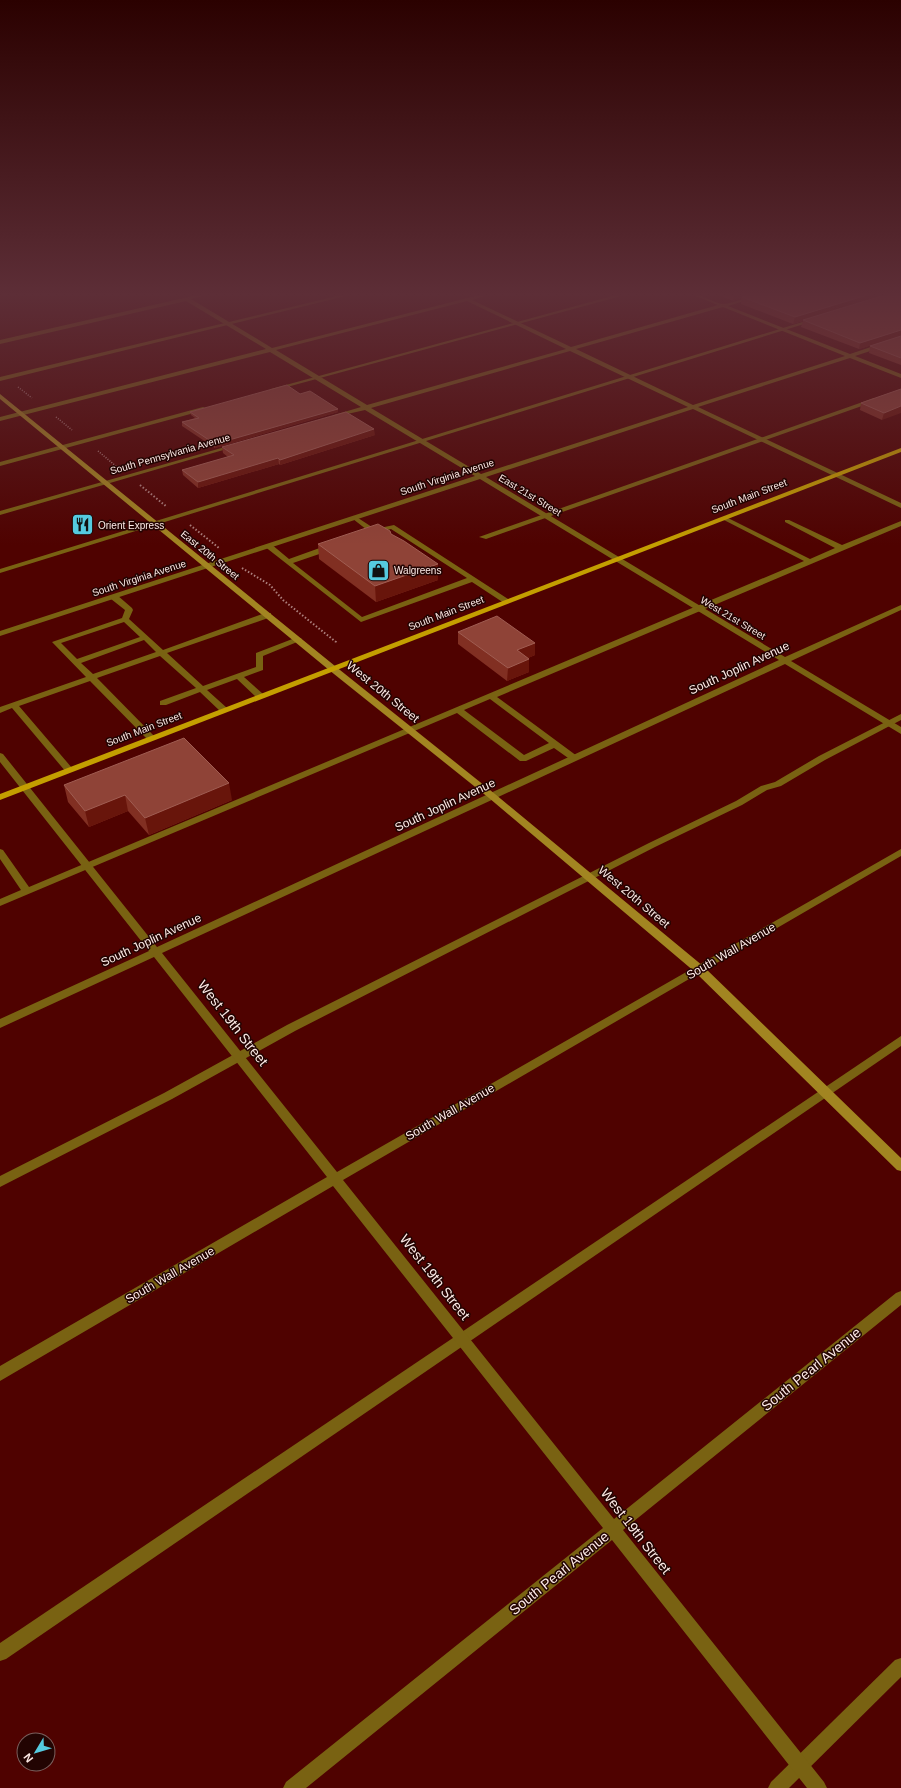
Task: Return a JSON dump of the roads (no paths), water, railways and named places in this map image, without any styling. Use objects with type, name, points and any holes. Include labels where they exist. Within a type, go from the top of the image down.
[{"type":"main road","name":"East 20th Street","points":[[0,396],[332,668]]},
{"type":"main road","name":"South Main Street","points":[[0,797],[901,450]]},
{"type":"main road","name":"West 20th Street","points":[[332,668],[492,796],[699,969],[901,1166]]},
{"type":"street","points":[[0,419],[156,378]]},
{"type":"street","points":[[265,392],[315,378]]},
{"type":"street","name":"East 21st Street","points":[[318,378],[616,559]]},
{"type":"street","points":[[328,419],[469,378]]},
{"type":"street","points":[[0,571],[625,378]]},
{"type":"street","points":[[633,378],[901,506]]},
{"type":"street","name":"South Virginia Avenue","points":[[0,634],[781,378]]},
{"type":"street","points":[[483,537],[879,398]]},
{"type":"street","points":[[0,464],[212,406]]},
{"type":"street","name":"South Pennsylvania Avenue","points":[[0,513],[244,443]]},
{"type":"street","points":[[355,518],[371,533],[385,538]]},
{"type":"street","points":[[724,518],[809,562]]},
{"type":"street","points":[[787,521],[841,548]]},
{"type":"street","points":[[0,903],[901,523]]},
{"type":"street","points":[[371,533],[392,526],[507,601]]},
{"type":"street","points":[[288,562],[339,544]]},
{"type":"street","points":[[268,546],[361,620],[473,579]]},
{"type":"street","points":[[428,558],[451,564]]},
{"type":"street","name":"West 21st Street","points":[[616,559],[901,731]]},
{"type":"street","points":[[114,597],[129,610],[125,619],[56,642],[152,738]]},
{"type":"street","name":"South Joplin Avenue","points":[[0,1024],[901,607]]},
{"type":"street","points":[[0,710],[268,615]]},
{"type":"street","points":[[125,619],[224,710]]},
{"type":"street","points":[[76,662],[146,637]]},
{"type":"street","points":[[163,703],[260,668],[259,655],[298,640]]},
{"type":"street","points":[[238,676],[260,696]]},
{"type":"street","points":[[491,696],[574,758]]},
{"type":"street","points":[[14,705],[69,770]]},
{"type":"street","points":[[458,710],[523,759],[555,744]]},
{"type":"street","points":[[0,1182],[240,1057],[292,1028],[589,877],[739,803],[764,788],[778,784],[822,758],[901,717]]},
{"type":"street","name":"West 19th Street","points":[[0,756],[463,1338],[818,1788]]},
{"type":"street","points":[[0,852],[26,891]]},
{"type":"street","name":"South Wall Avenue","points":[[0,1374],[901,852]]},
{"type":"street","points":[[0,1653],[901,1040]]},
{"type":"street","name":"South Pearl Avenue","points":[[292,1788],[901,1298]]},
{"type":"street","points":[[777,1788],[901,1666]]},
{"type":"place","name":"Orient Express","points":[[83,525]]},
{"type":"place","name":"Walgreens","points":[[378,570]]}]
